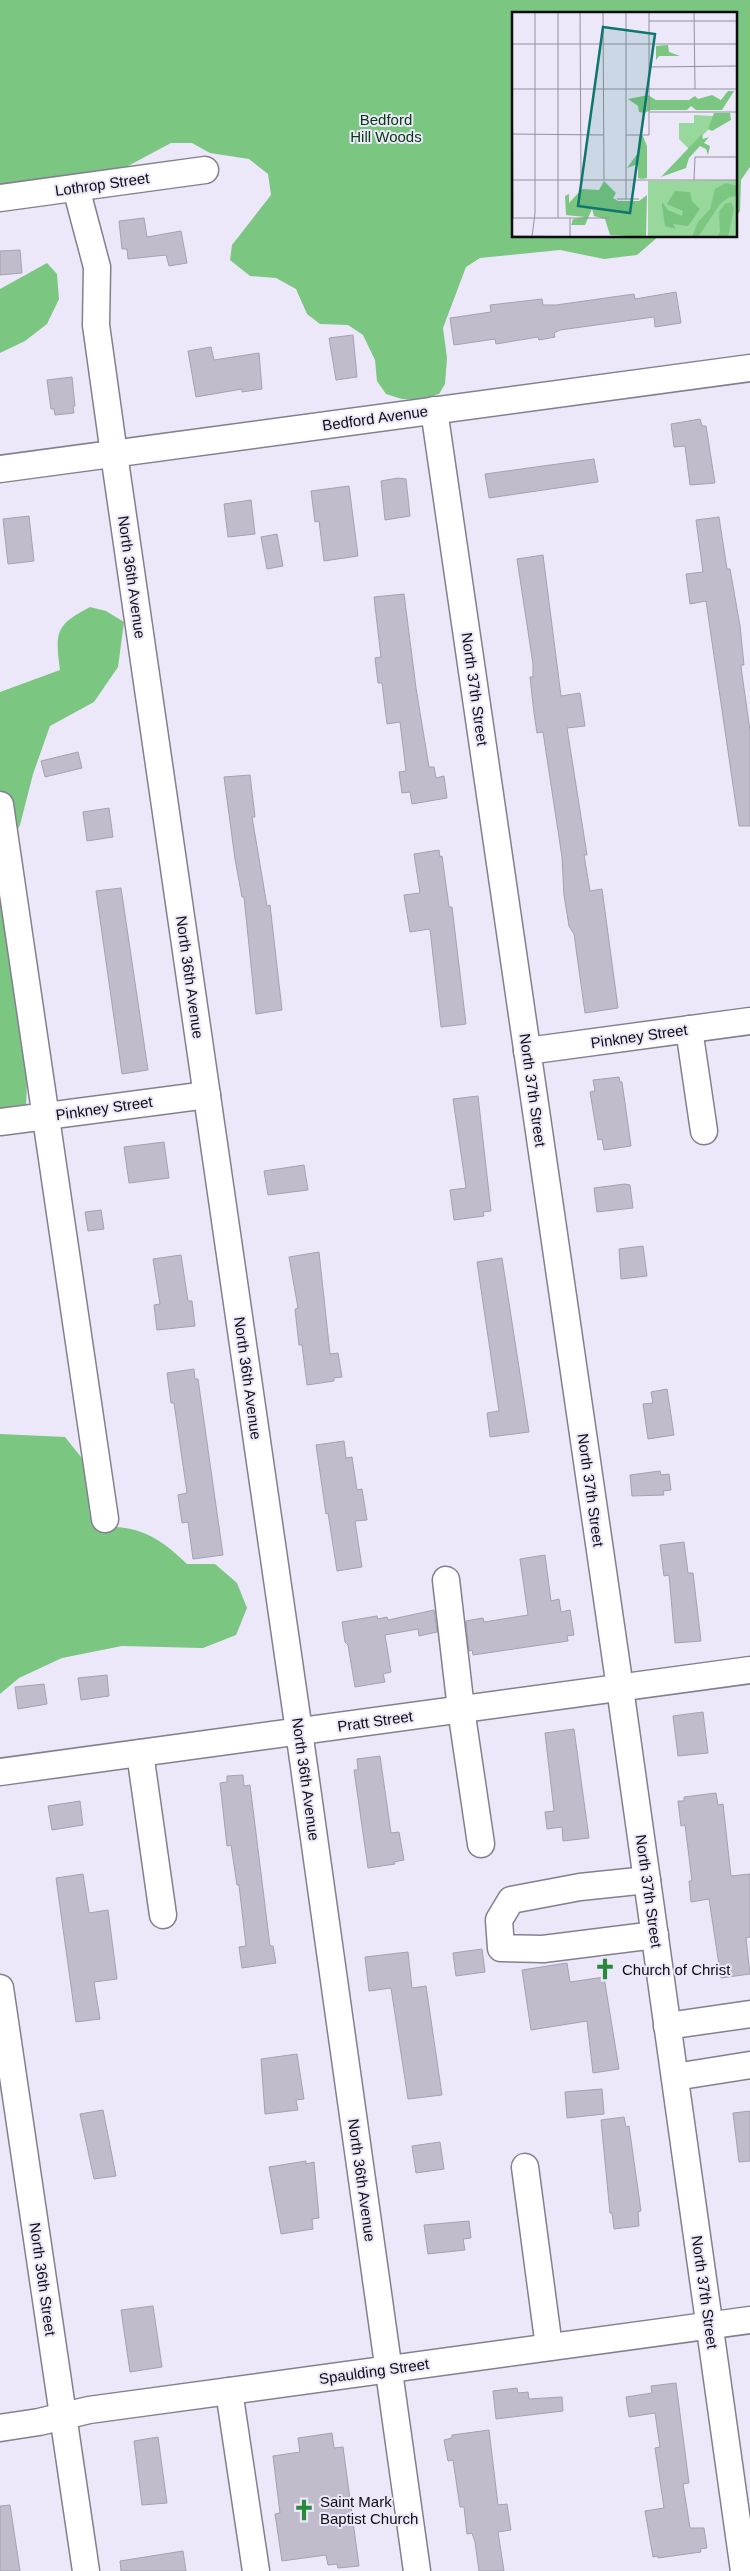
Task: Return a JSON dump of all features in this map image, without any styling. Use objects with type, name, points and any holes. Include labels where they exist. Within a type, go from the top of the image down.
[{"type":"street","name":"Lothrop Street","points":[[0,198],[205,170]]},
{"type":"street","name":"North 36th Avenue","points":[[76,188],[97,267],[96,325],[299,1731],[417,2571]]},
{"type":"street","name":"Bedford Avenue","points":[[0,469],[750,368]]},
{"type":"street","name":"North 37th Street","points":[[434,410],[620,1688],[744,2571]]},
{"type":"street","points":[[0,805],[44,1116],[105,1519]]},
{"type":"street","name":"Pinkney Street","points":[[527,1051],[750,1021]]},
{"type":"street","points":[[689,1029],[704,1130]]},
{"type":"street","name":"Pinkney Street","points":[[0,1122],[207,1095]]},
{"type":"street","points":[[446,1580],[461,1709],[482,1844]]},
{"type":"street","name":"Pratt Street","points":[[0,1772],[750,1670]]},
{"type":"street","points":[[140,1753],[163,1915]]},
{"type":"street","points":[[647,1880],[580,1887],[511,1900],[499,1920],[501,1948],[543,1949],[655,1935]]},
{"type":"street","name":"North 36th Street","points":[[0,1988],[8,2102],[63,2416],[86,2571]]},
{"type":"street","points":[[667,2026],[750,2014]]},
{"type":"street","points":[[674,2077],[750,2066]]},
{"type":"street","points":[[525,2167],[550,2347]]},
{"type":"street","name":"Spaulding Street","points":[[0,2428],[89,2410],[750,2320]]},
{"type":"street","points":[[230,2391],[256,2571]]},
{"type":"green space","name":"Bedford Hill Woods","points":[[0,0],[750,0],[750,167],[741,180],[740,211],[738,214],[738,12],[512,12],[512,238],[657,238],[637,255],[604,259],[560,250],[480,258],[466,267],[443,328],[447,358],[445,384],[439,394],[421,400],[402,399],[386,394],[377,381],[375,360],[363,335],[348,325],[320,324],[307,314],[296,289],[276,278],[250,276],[230,260],[232,245],[271,195],[268,174],[249,159],[210,153],[192,143],[171,143],[128,166],[104,174],[0,188]]},
{"type":"green space","points":[[47,263],[57,274],[59,299],[47,324],[25,341],[0,353],[0,289]]},
{"type":"green space","points":[[90,607],[106,611],[124,622],[118,667],[94,702],[50,726],[33,774],[20,825],[0,864],[0,692],[60,670],[58,639],[60,631],[70,619]]},
{"type":"green space","points":[[0,868],[23,1017],[27,1077],[26,1107],[0,1115]]},
{"type":"green space","points":[[0,1434],[65,1437],[89,1467],[99,1527],[126,1528],[148,1535],[167,1547],[187,1564],[215,1564],[237,1583],[247,1608],[236,1635],[203,1648],[122,1646],[62,1658],[19,1678],[0,1694]]},
{"type":"building","points":[[144,218],[147,237],[181,231],[187,263],[169,266],[166,255],[128,259],[127,249],[122,249],[119,221]]},
{"type":"building","points":[[20,250],[22,273],[0,275],[0,251]]},
{"type":"building","points":[[676,292],[681,323],[655,327],[654,317],[560,330],[554,333],[555,337],[539,340],[538,337],[496,344],[495,339],[454,345],[450,318],[491,312],[490,305],[542,299],[543,305],[556,305],[634,294],[635,299]]},
{"type":"building","points":[[353,335],[357,377],[336,380],[329,338]]},
{"type":"building","points":[[211,347],[214,360],[259,353],[262,389],[242,392],[242,389],[196,397],[188,351]]},
{"type":"building","points":[[72,377],[74,413],[55,415],[54,409],[51,409],[47,380]]},
{"type":"building","points":[[700,419],[702,426],[706,426],[715,483],[690,485],[685,446],[674,447],[671,424]]},
{"type":"building","points":[[594,459],[598,482],[489,498],[485,474]]},
{"type":"building","points":[[398,478],[406,479],[410,516],[385,520],[381,481]]},
{"type":"building","points":[[349,486],[358,556],[324,561],[319,521],[315,522],[311,491]]},
{"type":"building","points":[[251,500],[255,534],[228,537],[224,504]]},
{"type":"building","points":[[29,516],[34,561],[8,564],[3,519]]},
{"type":"building","points":[[719,517],[727,569],[730,569],[740,626],[744,665],[741,665],[750,731],[750,826],[739,826],[706,601],[690,604],[686,574],[703,572],[696,520]]},
{"type":"building","points":[[277,534],[283,566],[267,569],[261,537]]},
{"type":"building","points":[[543,555],[561,696],[580,693],[585,726],[567,728],[587,855],[584,855],[590,891],[602,889],[618,1008],[585,1013],[574,934],[569,926],[564,895],[562,857],[543,732],[537,733],[534,713],[530,677],[533,677],[533,664],[517,559]]},
{"type":"building","points":[[404,594],[416,688],[429,767],[434,767],[436,778],[444,776],[447,798],[412,804],[410,792],[402,793],[399,772],[406,771],[400,722],[387,724],[382,683],[378,683],[375,658],[381,657],[374,597]]},
{"type":"building","points":[[78,752],[82,768],[45,777],[41,761]]},
{"type":"building","points":[[250,775],[255,817],[252,817],[267,906],[270,905],[282,1010],[256,1014],[244,897],[242,897],[235,859],[224,777]]},
{"type":"building","points":[[109,808],[113,837],[87,841],[83,812]]},
{"type":"building","points":[[439,850],[440,857],[442,856],[449,907],[452,907],[466,1024],[441,1027],[430,929],[410,932],[404,895],[420,893],[414,854]]},
{"type":"building","points":[[121,888],[148,1070],[122,1074],[96,891]]},
{"type":"building","points":[[619,1077],[620,1082],[622,1082],[631,1146],[604,1150],[602,1139],[598,1140],[590,1092],[595,1091],[593,1080]]},
{"type":"building","points":[[478,1096],[491,1211],[483,1212],[484,1216],[454,1220],[450,1190],[466,1188],[453,1099]]},
{"type":"building","points":[[164,1142],[169,1178],[129,1183],[124,1147]]},
{"type":"building","points":[[304,1165],[308,1190],[268,1195],[264,1171]]},
{"type":"building","points":[[630,1185],[633,1208],[597,1212],[594,1188]]},
{"type":"building","points":[[101,1210],[104,1229],[88,1231],[85,1212]]},
{"type":"building","points":[[643,1246],[647,1276],[621,1279],[619,1249]]},
{"type":"building","points":[[319,1252],[330,1354],[338,1353],[342,1377],[334,1378],[334,1381],[307,1385],[302,1345],[299,1345],[295,1309],[298,1308],[289,1257]]},
{"type":"building","points":[[181,1255],[188,1301],[192,1301],[195,1326],[157,1330],[154,1305],[160,1304],[153,1259]]},
{"type":"building","points":[[502,1258],[529,1432],[490,1437],[487,1413],[499,1411],[477,1262]]},
{"type":"building","points":[[194,1369],[195,1379],[198,1379],[223,1555],[193,1559],[188,1522],[182,1523],[178,1495],[187,1493],[174,1403],[171,1403],[167,1373]]},
{"type":"building","points":[[667,1389],[674,1435],[648,1439],[643,1404],[653,1403],[651,1392]]},
{"type":"building","points":[[344,1441],[346,1458],[352,1457],[357,1490],[362,1489],[367,1520],[355,1521],[362,1567],[337,1571],[316,1445]]},
{"type":"building","points":[[660,1471],[661,1475],[669,1474],[671,1490],[663,1491],[664,1495],[632,1496],[630,1475]]},
{"type":"building","points":[[684,1542],[688,1573],[693,1573],[701,1641],[675,1643],[669,1575],[664,1576],[660,1545]]},
{"type":"building","points":[[545,1555],[551,1601],[559,1599],[561,1612],[570,1610],[574,1635],[567,1636],[568,1641],[473,1655],[472,1650],[469,1651],[466,1621],[483,1618],[484,1622],[528,1615],[520,1559]]},
{"type":"building","points":[[434,1610],[437,1632],[419,1636],[418,1629],[385,1635],[391,1672],[383,1674],[385,1682],[355,1687],[342,1622],[377,1616],[378,1619],[387,1617],[388,1620]]},
{"type":"building","points":[[107,1675],[109,1696],[81,1700],[78,1678]]},
{"type":"building","points":[[44,1684],[47,1704],[18,1709],[15,1687]]},
{"type":"building","points":[[703,1712],[708,1753],[678,1756],[673,1716]]},
{"type":"building","points":[[574,1729],[589,1838],[563,1841],[562,1827],[547,1829],[545,1812],[554,1811],[545,1733]]},
{"type":"building","points":[[380,1756],[391,1833],[399,1832],[404,1860],[394,1862],[395,1864],[368,1868],[354,1770],[358,1770],[357,1759]]},
{"type":"building","points":[[243,1775],[244,1786],[250,1785],[270,1946],[273,1946],[276,1963],[242,1968],[239,1947],[246,1946],[239,1885],[237,1885],[231,1845],[227,1846],[220,1783],[227,1782],[227,1776]]},
{"type":"building","points":[[716,1793],[718,1805],[723,1804],[731,1876],[750,1874],[750,1937],[746,1938],[750,1974],[721,1978],[709,1899],[691,1902],[689,1881],[692,1881],[685,1825],[681,1826],[678,1801],[684,1801],[684,1797]]},
{"type":"building","points":[[80,1801],[83,1825],[52,1830],[48,1806]]},
{"type":"building","points":[[83,1874],[89,1913],[108,1910],[117,1979],[94,1982],[100,2019],[76,2022],[56,1878]]},
{"type":"building","points":[[482,1949],[485,1972],[456,1976],[453,1953]]},
{"type":"building","points":[[408,1952],[412,1988],[426,1986],[442,2095],[408,2099],[391,1988],[369,1991],[365,1957]]},
{"type":"building","points":[[567,1963],[570,1982],[604,1977],[619,2069],[593,2073],[587,2021],[531,2030],[522,1970]]},
{"type":"building","points":[[297,2054],[304,2099],[296,2100],[298,2110],[265,2114],[261,2059]]},
{"type":"building","points":[[602,2089],[604,2114],[567,2118],[565,2092]]},
{"type":"building","points":[[103,2110],[116,2176],[94,2179],[80,2114]]},
{"type":"building","points":[[750,2111],[750,2161],[739,2162],[733,2113]]},
{"type":"building","points":[[624,2117],[626,2127],[629,2126],[641,2211],[638,2212],[639,2226],[614,2229],[612,2213],[610,2213],[601,2120]]},
{"type":"building","points":[[440,2142],[444,2169],[416,2173],[412,2146]]},
{"type":"building","points":[[306,2161],[306,2164],[314,2162],[319,2218],[312,2219],[313,2229],[281,2234],[269,2167]]},
{"type":"building","points":[[469,2221],[471,2238],[463,2239],[465,2250],[428,2254],[424,2225]]},
{"type":"building","points":[[153,2306],[162,2367],[130,2372],[121,2310]]},
{"type":"building","points":[[676,2383],[689,2483],[683,2484],[690,2528],[704,2528],[707,2548],[700,2549],[701,2552],[658,2558],[658,2556],[653,2557],[645,2511],[664,2508],[655,2448],[660,2447],[655,2413],[629,2417],[626,2397],[652,2393],[651,2386]]},
{"type":"building","points":[[517,2388],[518,2393],[528,2392],[529,2399],[562,2397],[563,2411],[496,2419],[493,2391]]},
{"type":"building","points":[[489,2430],[498,2505],[507,2504],[511,2530],[498,2532],[504,2571],[479,2571],[475,2542],[472,2533],[467,2534],[464,2507],[460,2507],[453,2460],[448,2461],[444,2440],[452,2438],[452,2435]]},
{"type":"building","points":[[332,2433],[334,2448],[343,2447],[359,2566],[338,2568],[337,2564],[328,2565],[326,2555],[282,2561],[275,2514],[280,2513],[273,2456],[300,2452],[298,2438]]},
{"type":"building","points":[[158,2437],[167,2503],[142,2505],[134,2441]]},
{"type":"building","points":[[10,2505],[20,2571],[0,2571],[0,2506]]},
{"type":"building","points":[[183,2551],[186,2571],[121,2571],[120,2561]]},
{"type":"place","name":"Church of Christ","points":[[605,1969]]},
{"type":"place","name":"Saint Mark Baptist Church","points":[[304,2510]]}]
